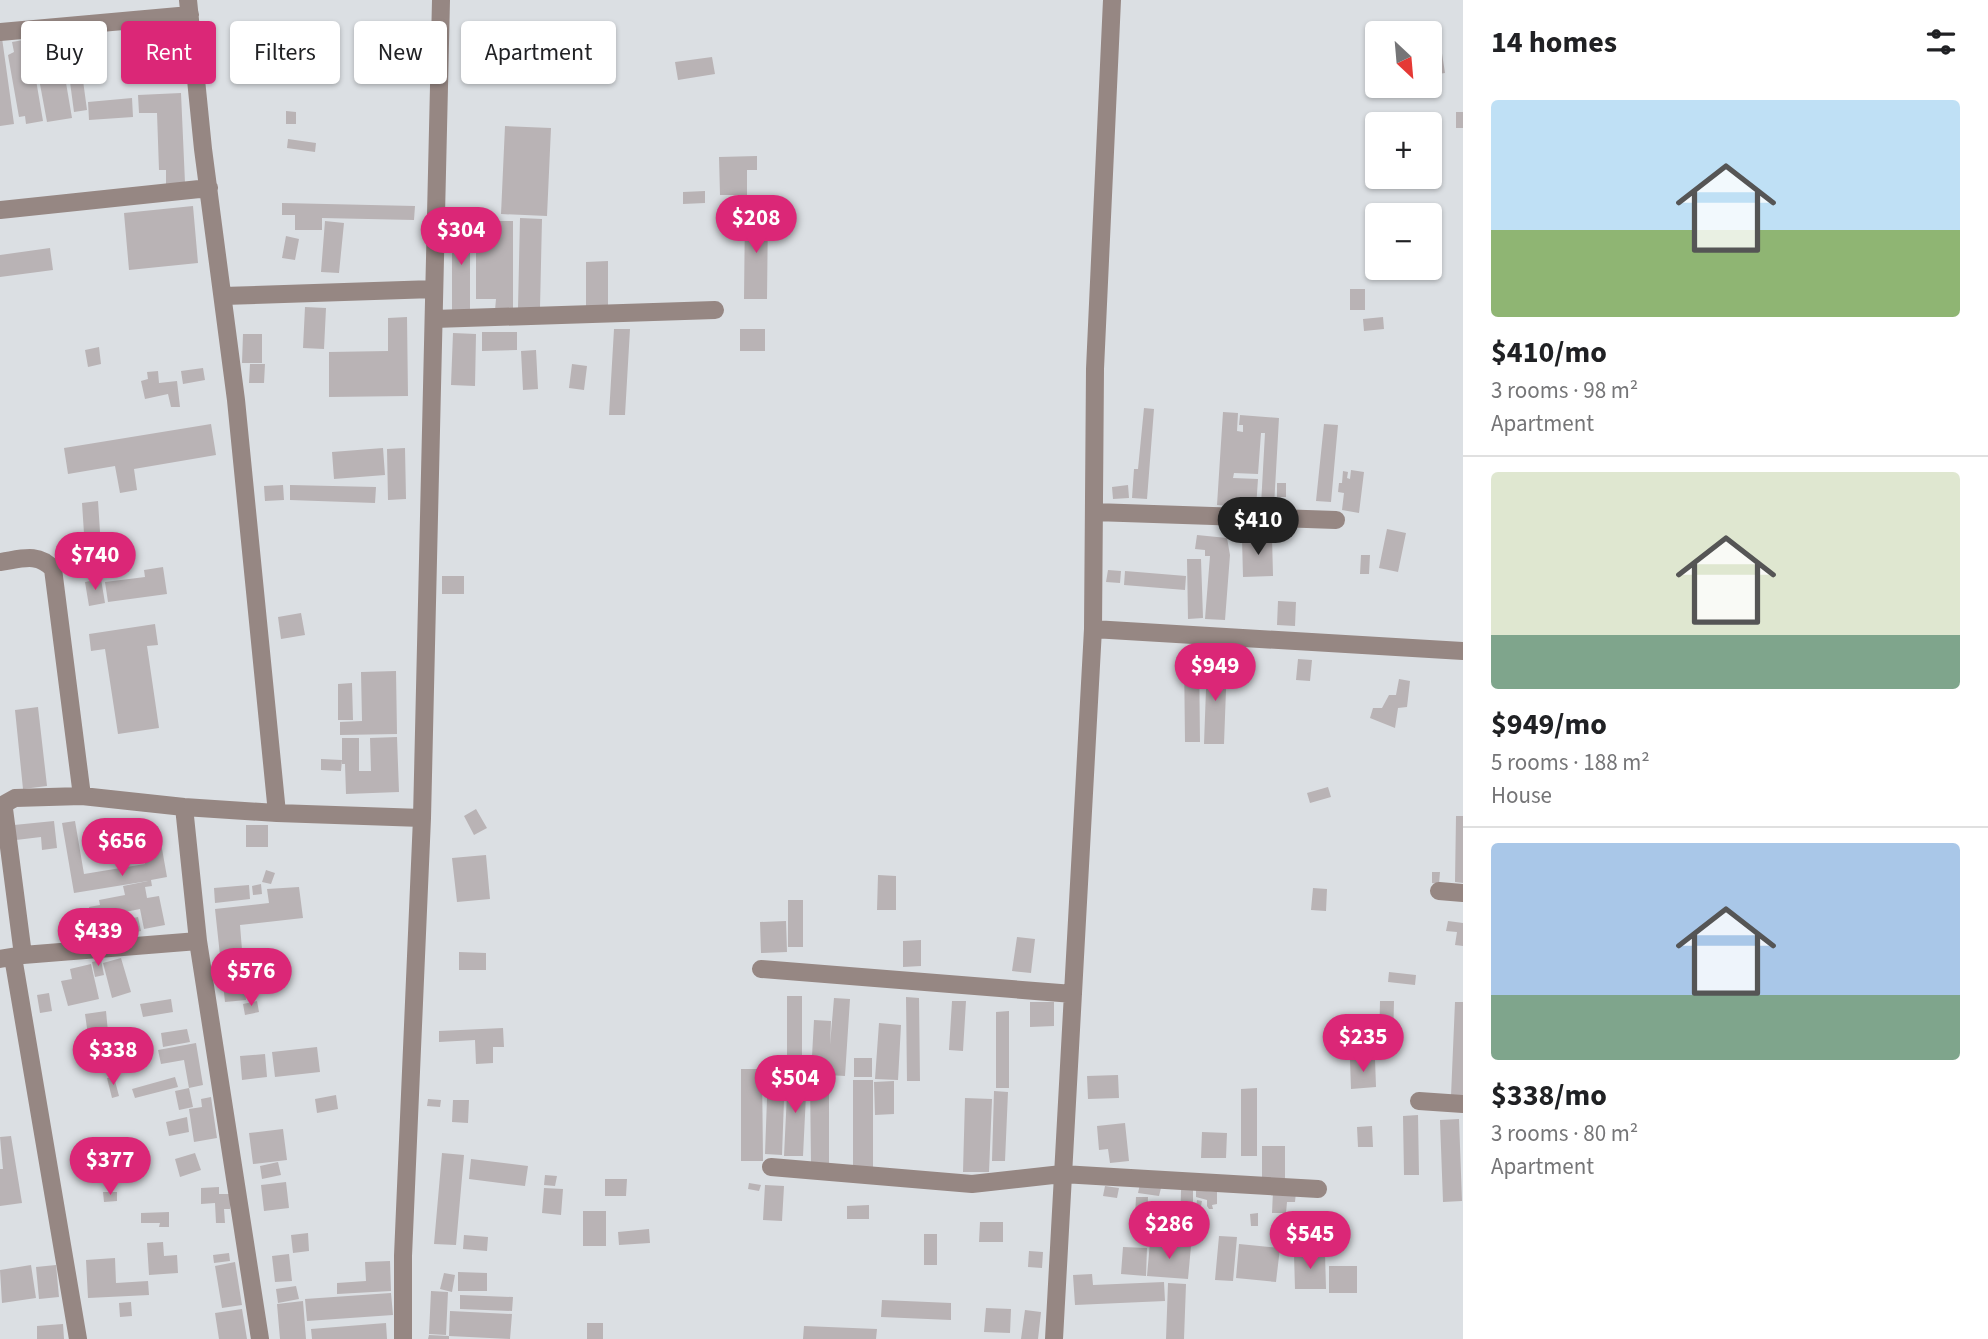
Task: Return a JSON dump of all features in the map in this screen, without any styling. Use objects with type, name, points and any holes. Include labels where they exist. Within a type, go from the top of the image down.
[{"type":"street","points":[[403,1339],[403,1256],[422,818],[441,0]]},
{"type":"street","points":[[1054,1339],[1093,629],[1095,369],[1112,0]]},
{"type":"street","points":[[0,32],[189,8],[203,149],[236,400],[277,813]]},
{"type":"street","points":[[0,210],[209,188]]},
{"type":"street","points":[[223,296],[434,289]]},
{"type":"street","points":[[433,319],[715,310]]},
{"type":"street","points":[[1094,512],[1336,520]]},
{"type":"street","points":[[0,562],[38,558],[53,569],[82,796]]},
{"type":"street","points":[[1093,629],[1463,651]]},
{"type":"street","points":[[78,1339],[12,957],[5,806],[15,798],[82,796],[184,807],[422,818]]},
{"type":"street","points":[[184,807],[198,941],[260,1339]]},
{"type":"street","points":[[1439,891],[1463,893]]},
{"type":"street","points":[[12,957],[198,941]]},
{"type":"street","points":[[761,969],[1073,995]]},
{"type":"street","points":[[1419,1101],[1463,1104]]},
{"type":"street","points":[[771,1167],[972,1184],[1062,1174],[1318,1189]]},
{"type":"building","points":[[0,38],[14,124],[0,126]]},
{"type":"building","points":[[21,40],[21,84],[37,84],[43,121],[26,124],[25,116],[19,117],[8,55],[14,52],[12,42]]},
{"type":"building","points":[[712,57],[715,74],[678,80],[675,62]]},
{"type":"building","points":[[40,84],[66,84],[72,118],[47,122]]},
{"type":"building","points":[[70,84],[83,84],[87,110],[74,112]]},
{"type":"building","points":[[181,93],[185,183],[166,184],[166,170],[159,170],[157,113],[139,113],[138,95]]},
{"type":"building","points":[[132,98],[133,117],[89,120],[88,102]]},
{"type":"building","points":[[286,111],[296,112],[296,124],[286,124]]},
{"type":"building","points":[[1456,112],[1463,112],[1463,128],[1456,128]]},
{"type":"building","points":[[505,126],[551,128],[547,216],[501,214]]},
{"type":"building","points":[[288,139],[316,143],[315,152],[287,148]]},
{"type":"building","points":[[757,156],[757,170],[747,170],[747,195],[720,195],[719,157]]},
{"type":"building","points":[[705,191],[705,203],[683,204],[683,192]]},
{"type":"building","points":[[282,203],[415,206],[414,220],[322,218],[322,230],[295,230],[295,215],[282,215]]},
{"type":"building","points":[[193,206],[198,263],[129,270],[124,213]]},
{"type":"building","points":[[768,210],[767,299],[744,299],[745,211]]},
{"type":"building","points":[[520,218],[542,219],[540,308],[518,308]]},
{"type":"building","points":[[325,221],[344,223],[339,273],[321,272]]},
{"type":"building","points":[[476,221],[513,221],[513,310],[495,310],[496,299],[476,299]]},
{"type":"building","points":[[470,222],[470,311],[452,311],[452,223]]},
{"type":"building","points":[[286,236],[299,239],[295,260],[282,258]]},
{"type":"building","points":[[50,248],[53,270],[0,277],[0,255]]},
{"type":"building","points":[[608,261],[608,307],[586,307],[586,262]]},
{"type":"building","points":[[1350,289],[1365,289],[1365,310],[1350,310]]},
{"type":"building","points":[[305,307],[326,308],[324,349],[303,348]]},
{"type":"building","points":[[407,317],[408,396],[329,397],[329,352],[388,351],[388,318]]},
{"type":"building","points":[[1383,317],[1384,329],[1364,331],[1363,319]]},
{"type":"building","points":[[614,329],[630,329],[625,415],[609,415]]},
{"type":"building","points":[[740,329],[765,329],[765,351],[740,351]]},
{"type":"building","points":[[482,332],[517,332],[517,350],[482,351]]},
{"type":"building","points":[[453,333],[476,334],[475,386],[451,385]]},
{"type":"building","points":[[243,334],[262,334],[262,363],[242,363]]},
{"type":"building","points":[[99,347],[101,364],[88,367],[85,350]]},
{"type":"building","points":[[536,350],[538,389],[523,390],[521,351]]},
{"type":"building","points":[[250,364],[265,364],[264,383],[249,383]]},
{"type":"building","points":[[572,364],[587,366],[584,390],[569,388]]},
{"type":"building","points":[[203,368],[205,380],[183,384],[181,371]]},
{"type":"building","points":[[158,371],[159,383],[177,381],[180,407],[171,407],[168,394],[145,399],[141,381],[148,379],[147,372]]},
{"type":"building","points":[[1144,408],[1154,409],[1147,499],[1132,498],[1134,469],[1138,469]]},
{"type":"building","points":[[1223,412],[1238,413],[1237,431],[1243,432],[1243,425],[1239,425],[1240,415],[1279,418],[1274,506],[1261,505],[1265,433],[1261,433],[1258,474],[1234,473],[1233,478],[1258,479],[1256,508],[1217,505]]},
{"type":"building","points":[[211,424],[216,455],[134,469],[137,490],[120,493],[115,466],[68,474],[64,448]]},
{"type":"building","points":[[1324,424],[1338,425],[1331,502],[1316,501]]},
{"type":"building","points":[[383,448],[385,475],[334,479],[332,452]]},
{"type":"building","points":[[405,448],[406,499],[388,500],[387,449]]},
{"type":"building","points":[[1351,470],[1364,472],[1359,513],[1342,510],[1344,493],[1338,492],[1343,471],[1348,472],[1347,478],[1350,479]]},
{"type":"building","points":[[1277,483],[1286,483],[1286,497],[1277,497]]},
{"type":"building","points":[[283,485],[284,500],[265,501],[264,486]]},
{"type":"building","points":[[290,485],[376,487],[375,503],[290,500]]},
{"type":"building","points":[[1128,485],[1129,498],[1113,499],[1112,487]]},
{"type":"building","points":[[98,501],[102,563],[86,564],[82,503]]},
{"type":"building","points":[[1387,529],[1406,533],[1398,572],[1379,568]]},
{"type":"building","points":[[1197,535],[1227,538],[1230,555],[1225,620],[1205,619],[1210,556],[1205,556],[1205,550],[1195,549]]},
{"type":"building","points":[[1272,537],[1273,576],[1243,577],[1242,538]]},
{"type":"building","points":[[1361,555],[1370,555],[1369,574],[1360,574]]},
{"type":"building","points":[[1187,559],[1201,559],[1203,618],[1188,619]]},
{"type":"building","points":[[163,567],[167,594],[108,602],[105,582],[145,577],[144,570]]},
{"type":"building","points":[[1108,570],[1121,571],[1120,583],[1106,582]]},
{"type":"building","points":[[1125,571],[1186,576],[1185,590],[1124,585]]},
{"type":"building","points":[[442,576],[464,576],[464,594],[442,594]]},
{"type":"building","points":[[101,579],[105,603],[89,606],[85,582]]},
{"type":"building","points":[[1278,601],[1296,602],[1295,626],[1277,625]]},
{"type":"building","points":[[301,613],[305,635],[281,639],[278,617]]},
{"type":"building","points":[[155,624],[158,645],[147,646],[159,728],[118,734],[105,649],[91,651],[89,634]]},
{"type":"building","points":[[1184,654],[1199,654],[1200,742],[1185,742]]},
{"type":"building","points":[[1298,659],[1312,660],[1310,681],[1296,680]]},
{"type":"building","points":[[1207,662],[1227,662],[1224,744],[1204,744]]},
{"type":"building","points":[[396,671],[397,734],[340,735],[340,722],[362,721],[361,672]]},
{"type":"building","points":[[1399,679],[1410,681],[1407,707],[1398,708],[1395,728],[1370,718],[1373,708],[1382,708],[1389,695],[1396,695]]},
{"type":"building","points":[[352,683],[353,720],[338,720],[338,684]]},
{"type":"building","points":[[38,707],[47,786],[23,789],[15,710]]},
{"type":"building","points":[[397,737],[399,792],[346,794],[342,738],[359,738],[359,771],[371,771],[370,738]]},
{"type":"building","points":[[321,759],[342,760],[341,771],[321,770]]},
{"type":"building","points":[[1328,787],[1331,797],[1310,803],[1307,793]]},
{"type":"building","points":[[476,809],[487,828],[474,835],[464,816]]},
{"type":"building","points":[[1456,816],[1463,816],[1463,883],[1455,882]]},
{"type":"building","points":[[54,821],[57,848],[42,850],[41,837],[16,840],[14,825]]},
{"type":"building","points":[[75,821],[84,874],[145,864],[139,830],[158,826],[167,877],[151,880],[152,886],[145,887],[147,898],[159,896],[165,925],[144,929],[140,909],[91,919],[89,907],[100,905],[99,900],[125,895],[123,886],[148,881],[74,893],[62,823]]},
{"type":"building","points":[[246,825],[268,825],[268,847],[246,847]]},
{"type":"building","points":[[486,855],[490,899],[457,902],[452,858]]},
{"type":"building","points":[[266,870],[275,873],[271,884],[262,882]]},
{"type":"building","points":[[1432,872],[1440,872],[1439,884],[1432,883]]},
{"type":"building","points":[[878,875],[896,876],[896,910],[877,910]]},
{"type":"building","points":[[261,884],[262,894],[253,895],[252,886]]},
{"type":"building","points":[[249,885],[250,899],[215,903],[214,888]]},
{"type":"building","points":[[299,887],[303,918],[240,925],[246,1000],[225,1002],[215,909],[269,903],[267,889]]},
{"type":"building","points":[[1313,888],[1327,889],[1326,911],[1311,910]]},
{"type":"building","points":[[788,900],[803,900],[803,947],[788,947]]},
{"type":"building","points":[[138,917],[141,931],[100,939],[98,925]]},
{"type":"building","points":[[786,921],[787,952],[761,953],[760,922]]},
{"type":"building","points":[[1448,921],[1463,923],[1463,946],[1455,945],[1457,932],[1446,931]]},
{"type":"building","points":[[1017,937],[1035,939],[1031,973],[1012,971]]},
{"type":"building","points":[[921,940],[921,966],[903,967],[903,941]]},
{"type":"building","points":[[459,952],[486,953],[486,970],[459,970]]},
{"type":"building","points":[[121,958],[131,992],[112,998],[103,963]]},
{"type":"building","points":[[101,960],[104,975],[95,977],[92,962]]},
{"type":"building","points":[[91,964],[99,999],[68,1006],[61,981],[72,979],[70,969]]},
{"type":"building","points":[[1389,972],[1416,975],[1415,985],[1388,982]]},
{"type":"building","points":[[49,993],[52,1011],[40,1013],[37,995]]},
{"type":"building","points":[[787,996],[802,996],[802,1071],[787,1071]]},
{"type":"building","points":[[906,997],[919,998],[920,1081],[907,1081]]},
{"type":"building","points":[[834,998],[850,999],[845,1076],[811,1074],[814,1020],[831,1021],[830,1045]]},
{"type":"building","points":[[171,999],[173,1012],[143,1017],[140,1004]]},
{"type":"building","points":[[257,1001],[259,1012],[245,1015],[243,1004]]},
{"type":"building","points":[[952,1001],[966,1001],[963,1051],[949,1050]]},
{"type":"building","points":[[1380,1001],[1394,1001],[1393,1044],[1379,1044]]},
{"type":"building","points":[[1030,1002],[1054,1002],[1054,1026],[1030,1027]]},
{"type":"building","points":[[1455,1002],[1463,1002],[1463,1096],[1451,1096]]},
{"type":"building","points":[[106,1011],[108,1032],[88,1035],[85,1014]]},
{"type":"building","points":[[1009,1011],[1009,1088],[996,1088],[996,1012]]},
{"type":"building","points":[[879,1023],[901,1025],[898,1080],[875,1079]]},
{"type":"building","points":[[503,1028],[504,1047],[493,1047],[493,1063],[476,1064],[475,1040],[439,1042],[439,1031]]},
{"type":"building","points":[[187,1029],[190,1042],[163,1047],[161,1033]]},
{"type":"building","points":[[113,1034],[119,1064],[92,1070],[86,1040]]},
{"type":"building","points":[[196,1043],[203,1085],[189,1088],[184,1060],[161,1064],[158,1050]]},
{"type":"building","points":[[317,1047],[320,1072],[275,1077],[272,1052]]},
{"type":"building","points":[[265,1054],[267,1077],[242,1080],[240,1056]]},
{"type":"building","points":[[854,1058],[872,1058],[872,1077],[854,1077]]},
{"type":"building","points":[[1375,1059],[1376,1087],[1351,1089],[1350,1060]]},
{"type":"building","points":[[741,1069],[762,1069],[763,1161],[741,1161]]},
{"type":"building","points":[[768,1071],[785,1072],[782,1155],[765,1154]]},
{"type":"building","points":[[788,1073],[807,1074],[803,1156],[784,1156]]},
{"type":"building","points":[[1118,1075],[1119,1098],[1088,1099],[1087,1076]]},
{"type":"building","points":[[810,1076],[829,1076],[829,1164],[811,1164]]},
{"type":"building","points":[[114,1077],[119,1096],[112,1098],[107,1078]]},
{"type":"building","points":[[175,1077],[178,1087],[135,1098],[132,1089]]},
{"type":"building","points":[[853,1080],[873,1080],[873,1167],[853,1167]]},
{"type":"building","points":[[894,1081],[894,1114],[875,1115],[874,1082]]},
{"type":"building","points":[[189,1088],[193,1107],[179,1110],[175,1091]]},
{"type":"building","points":[[1257,1088],[1257,1156],[1241,1156],[1241,1089]]},
{"type":"building","points":[[994,1091],[1008,1092],[1005,1161],[992,1161]]},
{"type":"building","points":[[336,1095],[338,1109],[317,1113],[315,1099]]},
{"type":"building","points":[[211,1097],[217,1138],[194,1142],[189,1109],[202,1107],[201,1099]]},
{"type":"building","points":[[965,1098],[992,1099],[989,1172],[963,1172]]},
{"type":"building","points":[[428,1099],[441,1100],[440,1107],[427,1106]]},
{"type":"building","points":[[453,1100],[469,1100],[468,1123],[452,1122]]},
{"type":"building","points":[[1418,1115],[1419,1175],[1404,1175],[1403,1116]]},
{"type":"building","points":[[187,1117],[189,1132],[169,1136],[166,1122]]},
{"type":"building","points":[[1459,1119],[1462,1201],[1443,1202],[1440,1120]]},
{"type":"building","points":[[1125,1123],[1129,1161],[1110,1163],[1108,1149],[1099,1150],[1097,1126]]},
{"type":"building","points":[[1372,1126],[1373,1147],[1358,1147],[1357,1127]]},
{"type":"building","points":[[283,1129],[287,1160],[253,1164],[249,1133]]},
{"type":"building","points":[[1202,1132],[1227,1133],[1226,1158],[1201,1158]]},
{"type":"building","points":[[11,1136],[22,1203],[0,1206],[0,1169],[3,1169],[0,1137]]},
{"type":"building","points":[[1262,1146],[1285,1146],[1285,1179],[1262,1179]]},
{"type":"building","points":[[195,1153],[201,1170],[180,1177],[175,1159]]},
{"type":"building","points":[[442,1153],[464,1155],[456,1245],[434,1244]]},
{"type":"building","points":[[471,1159],[528,1166],[525,1186],[469,1179]]},
{"type":"building","points":[[278,1162],[281,1175],[262,1179],[260,1166]]},
{"type":"building","points":[[545,1175],[557,1176],[555,1186],[544,1185]]},
{"type":"building","points":[[605,1179],[627,1179],[626,1196],[605,1196]]},
{"type":"building","points":[[286,1182],[289,1208],[264,1211],[261,1185]]},
{"type":"building","points":[[749,1183],[761,1185],[759,1191],[748,1189]]},
{"type":"building","points":[[1140,1184],[1161,1188],[1159,1196],[1138,1193]]},
{"type":"building","points":[[765,1185],[784,1186],[782,1221],[763,1220]]},
{"type":"building","points":[[1105,1186],[1119,1188],[1117,1198],[1103,1196]]},
{"type":"building","points":[[219,1187],[219,1194],[230,1194],[230,1209],[224,1209],[225,1223],[216,1223],[215,1203],[201,1204],[201,1188]]},
{"type":"building","points":[[544,1188],[563,1189],[561,1215],[542,1213]]},
{"type":"building","points":[[1181,1190],[1193,1190],[1193,1235],[1180,1235]]},
{"type":"building","points":[[1196,1190],[1217,1192],[1217,1204],[1212,1205],[1213,1209],[1207,1206],[1207,1200],[1196,1197]]},
{"type":"building","points":[[1273,1191],[1296,1192],[1295,1202],[1287,1202],[1286,1213],[1272,1213]]},
{"type":"building","points":[[103,1192],[117,1192],[117,1201],[104,1202]]},
{"type":"building","points":[[1136,1197],[1148,1197],[1146,1239],[1134,1238]]},
{"type":"building","points":[[1197,1200],[1202,1201],[1199,1216],[1195,1215]]},
{"type":"building","points":[[869,1205],[869,1219],[847,1219],[847,1206]]},
{"type":"building","points":[[583,1211],[606,1211],[606,1246],[583,1246]]},
{"type":"building","points":[[169,1212],[169,1227],[159,1227],[160,1223],[141,1223],[141,1213]]},
{"type":"building","points":[[1258,1213],[1258,1226],[1251,1226],[1250,1214]]},
{"type":"building","points":[[1306,1221],[1311,1221],[1310,1231],[1305,1231]]},
{"type":"building","points":[[980,1222],[1003,1222],[1003,1242],[979,1242]]},
{"type":"building","points":[[649,1229],[650,1243],[619,1245],[618,1232]]},
{"type":"building","points":[[308,1233],[309,1251],[293,1253],[291,1235]]},
{"type":"building","points":[[924,1234],[937,1234],[937,1265],[924,1265]]},
{"type":"building","points":[[464,1235],[488,1237],[487,1251],[463,1249]]},
{"type":"building","points":[[1219,1236],[1237,1237],[1233,1281],[1215,1280]]},
{"type":"building","points":[[163,1242],[164,1256],[177,1255],[178,1273],[149,1275],[147,1243]]},
{"type":"building","points":[[1150,1242],[1191,1246],[1188,1279],[1147,1276]]},
{"type":"building","points":[[1239,1244],[1280,1248],[1276,1282],[1236,1278]]},
{"type":"building","points":[[1123,1247],[1147,1248],[1146,1276],[1121,1274]]},
{"type":"building","points":[[1029,1251],[1043,1252],[1042,1268],[1028,1267]]},
{"type":"building","points":[[229,1253],[230,1261],[214,1263],[213,1255]]},
{"type":"building","points":[[1325,1253],[1326,1289],[1295,1289],[1294,1254]]},
{"type":"building","points":[[289,1254],[292,1281],[275,1282],[272,1256]]},
{"type":"building","points":[[115,1258],[116,1283],[148,1281],[149,1295],[88,1298],[86,1260]]},
{"type":"building","points":[[390,1261],[391,1291],[337,1294],[337,1283],[366,1281],[365,1262]]},
{"type":"building","points":[[235,1262],[242,1305],[222,1308],[215,1266]]},
{"type":"building","points":[[31,1265],[36,1298],[2,1303],[0,1270]]},
{"type":"building","points":[[56,1265],[59,1297],[39,1299],[36,1267]]},
{"type":"building","points":[[1329,1266],[1357,1266],[1357,1293],[1329,1293]]},
{"type":"building","points":[[458,1272],[487,1273],[487,1291],[458,1291]]},
{"type":"building","points":[[444,1273],[455,1275],[452,1292],[440,1289]]},
{"type":"building","points":[[1092,1274],[1093,1285],[1164,1282],[1165,1301],[1075,1305],[1073,1275]]},
{"type":"building","points":[[1168,1283],[1186,1284],[1184,1339],[1166,1339]]},
{"type":"building","points":[[296,1286],[299,1299],[278,1303],[276,1289]]},
{"type":"building","points":[[431,1291],[448,1292],[446,1335],[429,1334]]},
{"type":"building","points":[[391,1293],[393,1315],[307,1321],[305,1299]]},
{"type":"building","points":[[460,1295],[513,1297],[512,1311],[460,1309]]},
{"type":"building","points":[[882,1300],[951,1303],[951,1320],[881,1317]]},
{"type":"building","points":[[303,1301],[306,1339],[280,1339],[277,1304]]},
{"type":"building","points":[[131,1302],[132,1316],[120,1317],[119,1303]]},
{"type":"building","points":[[986,1308],[1011,1309],[1010,1333],[984,1332]]},
{"type":"building","points":[[242,1309],[247,1339],[219,1339],[215,1313]]},
{"type":"building","points":[[1025,1310],[1041,1312],[1038,1339],[1021,1339]]},
{"type":"building","points":[[450,1311],[512,1314],[510,1339],[449,1336]]},
{"type":"building","points":[[386,1323],[387,1339],[312,1339],[311,1329]]},
{"type":"building","points":[[587,1323],[603,1323],[603,1339],[587,1339]]},
{"type":"building","points":[[63,1324],[64,1339],[37,1339],[37,1326]]},
{"type":"building","points":[[804,1326],[877,1329],[876,1339],[803,1339]]},
{"type":"building","points":[[429,1335],[449,1336],[449,1339],[428,1339]]}]
